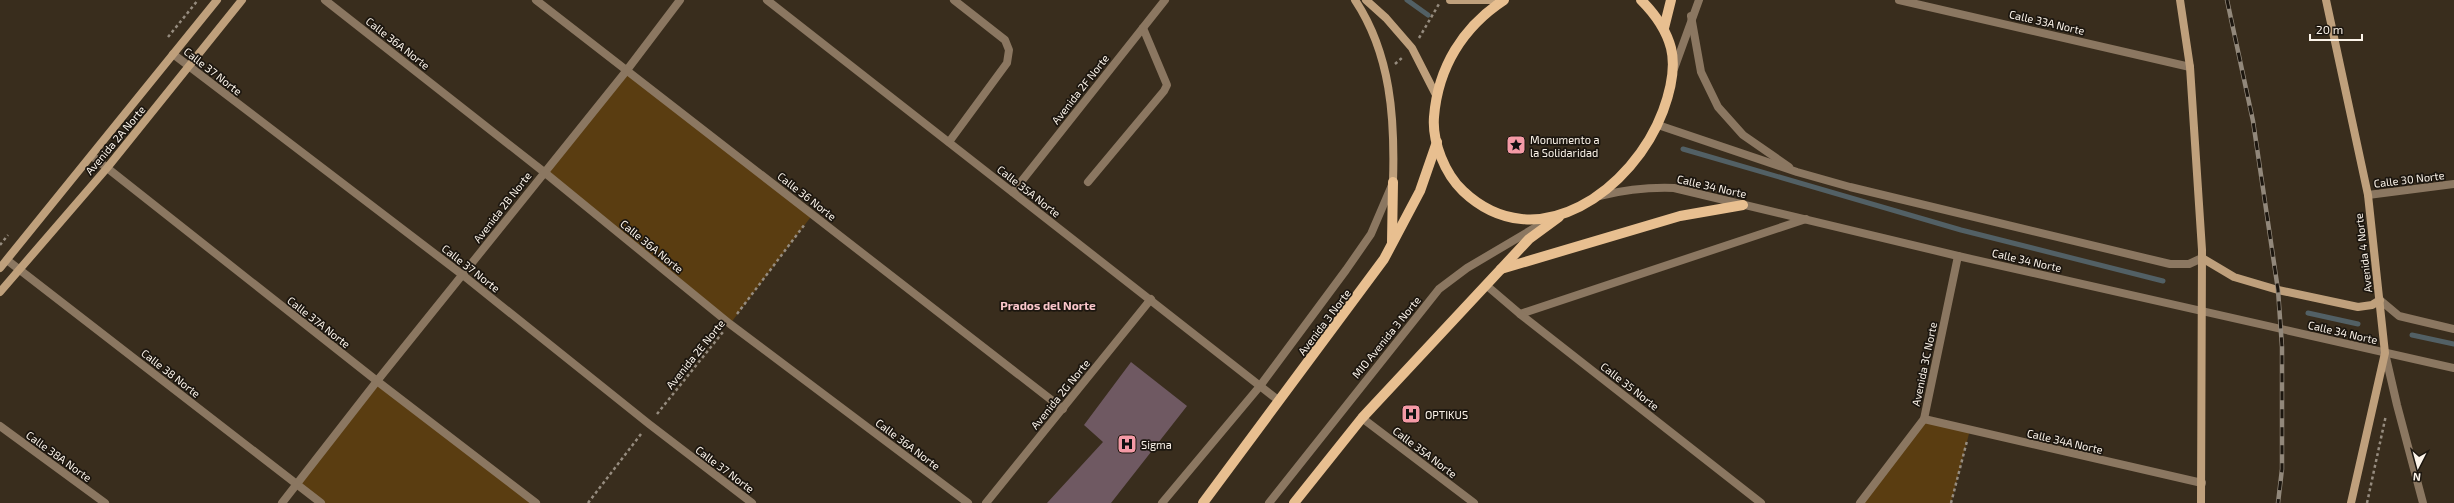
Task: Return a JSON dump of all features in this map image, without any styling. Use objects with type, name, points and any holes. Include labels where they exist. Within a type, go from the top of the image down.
[{"type":"main road","name":"Avenida 2A Norte","points":[[0,268],[217,0]]},
{"type":"main road","name":"Avenida 2A Norte","points":[[0,292],[18,269],[107,168],[242,0]]},
{"type":"main road","points":[[1355,0],[1379,51],[1386,73],[1394,139],[1392,246]]},
{"type":"main road","points":[[1366,0],[1386,18],[1412,48],[1436,95]]},
{"type":"main road","points":[[1450,0],[1491,0]]},
{"type":"main road","points":[[1504,0],[1489,10],[1468,31],[1453,52],[1436,95],[1434,120],[1437,140],[1443,162],[1455,183],[1477,204],[1503,216],[1536,220],[1551,218],[1563,214],[1596,197],[1616,182],[1639,157],[1658,125],[1667,100],[1672,76],[1671,49],[1664,28],[1653,12],[1641,0]]},
{"type":"main road","points":[[1664,28],[1671,0]]},
{"type":"main road","points":[[2180,0],[2190,66],[2202,258],[2201,503]]},
{"type":"main road","name":"Avenida 4 Norte","points":[[2326,0],[2368,195],[2385,352],[2351,503]]},
{"type":"main road","name":"Avenida 3 Norte","points":[[1206,501],[1278,400],[1363,290],[1392,246],[1420,191],[1437,140]]},
{"type":"main road","points":[[1501,269],[1680,216],[1743,205]]},
{"type":"main road","points":[[1294,503],[1362,418],[1529,239],[1563,214]]},
{"type":"main road","points":[[2202,258],[2234,277],[2278,290],[2358,307],[2372,305],[2380,300]]},
{"type":"street","name":"Calle 36A Norte","points":[[325,0],[544,172],[730,324],[968,503]]},
{"type":"street","name":"Calle 36 Norte","points":[[536,0],[1064,409]]},
{"type":"street","name":"Avenida 2B Norte","points":[[282,503],[376,381],[464,276],[544,172],[627,70],[680,0]]},
{"type":"street","name":"Calle 35A Norte","points":[[767,0],[1151,299],[1278,400]]},
{"type":"street","points":[[949,142],[1007,62],[1009,50],[1005,40],[954,0]]},
{"type":"street","name":"Avenida 2F Norte","points":[[1012,192],[1165,0]]},
{"type":"street","points":[[1672,76],[1691,16],[1699,0]]},
{"type":"street","name":"Calle 33A Norte","points":[[1899,0],[2190,66]]},
{"type":"street","points":[[1691,16],[1700,72],[1718,107],[1743,135],[1797,172]]},
{"type":"street","points":[[1088,182],[1164,92],[1167,85],[1143,28]]},
{"type":"street","name":"Calle 37 Norte","points":[[173,54],[464,276],[649,424],[752,503]]},
{"type":"street","points":[[1658,125],[1797,172],[1850,187],[2170,264],[2189,264],[2202,258]]},
{"type":"street","name":"Calle 37A Norte","points":[[92,156],[376,381],[536,503]]},
{"type":"street","name":"Avenida 3 Norte","points":[[1162,503],[1260,386],[1371,234],[1393,182]]},
{"type":"street","name":"Calle 30 Norte","points":[[2368,195],[2454,184]]},
{"type":"street","name":"Calle 34 Norte","points":[[1596,197],[1626,190],[1654,187],[1674,188],[1958,256],[2454,368]]},
{"type":"street","name":"MIO Avenida 3 Norte","points":[[1269,503],[1438,289],[1466,268],[1551,218]]},
{"type":"street","points":[[1520,314],[1806,219]]},
{"type":"street","name":"Avenida 3C Norte","points":[[1860,503],[1924,419],[1958,256]]},
{"type":"street","name":"Calle 38 Norte","points":[[7,260],[321,503]]},
{"type":"street","name":"Calle 35 Norte","points":[[1486,285],[1520,314],[1761,503]]},
{"type":"street","name":"Avenida 2G Norte","points":[[986,503],[1064,409],[1151,299]]},
{"type":"street","points":[[2380,300],[2399,316],[2454,329]]},
{"type":"street","points":[[2385,352],[2396,405],[2423,503]]},
{"type":"street","name":"Calle 35A Norte","points":[[1362,418],[1474,503]]},
{"type":"street","name":"Calle 34A Norte","points":[[1924,419],[2202,483]]},
{"type":"street","name":"Calle 38A Norte","points":[[0,426],[105,503]]},
{"type":"path","name":"Avenida 2E Norte","points":[[588,503],[649,424],[730,324],[813,214]]},
{"type":"path","points":[[2367,503],[2386,413]]},
{"type":"path","points":[[1951,503],[1970,430]]},
{"type":"shaded area","points":[[627,70],[813,214],[730,324],[544,172]]},
{"type":"shaded area","points":[[377,381],[536,503],[321,503],[297,484]]},
{"type":"shaded area","points":[[1924,419],[1970,430],[1951,503],[1860,503]]},
{"type":"building","points":[[1131,362],[1187,406],[1111,503],[1047,503],[1103,442],[1084,425]]},
{"type":"waterway","points":[[1407,0],[1428,15]]},
{"type":"waterway","points":[[1683,149],[1961,230],[2163,281]]},
{"type":"waterway","points":[[2308,313],[2358,324]]},
{"type":"waterway","points":[[2412,335],[2454,344]]},
{"type":"railway","points":[[2227,0],[2253,121],[2278,290],[2282,347],[2282,469],[2278,503]]},
{"type":"place","name":"Monumento a la Solidaridad","points":[[1516,145]]},
{"type":"place","name":"OPTIKUS","points":[[1411,414]]},
{"type":"place","name":"Sigma","points":[[1127,444]]},
{"type":"district","name":"Prados del Norte","points":[[1048,305]]}]
